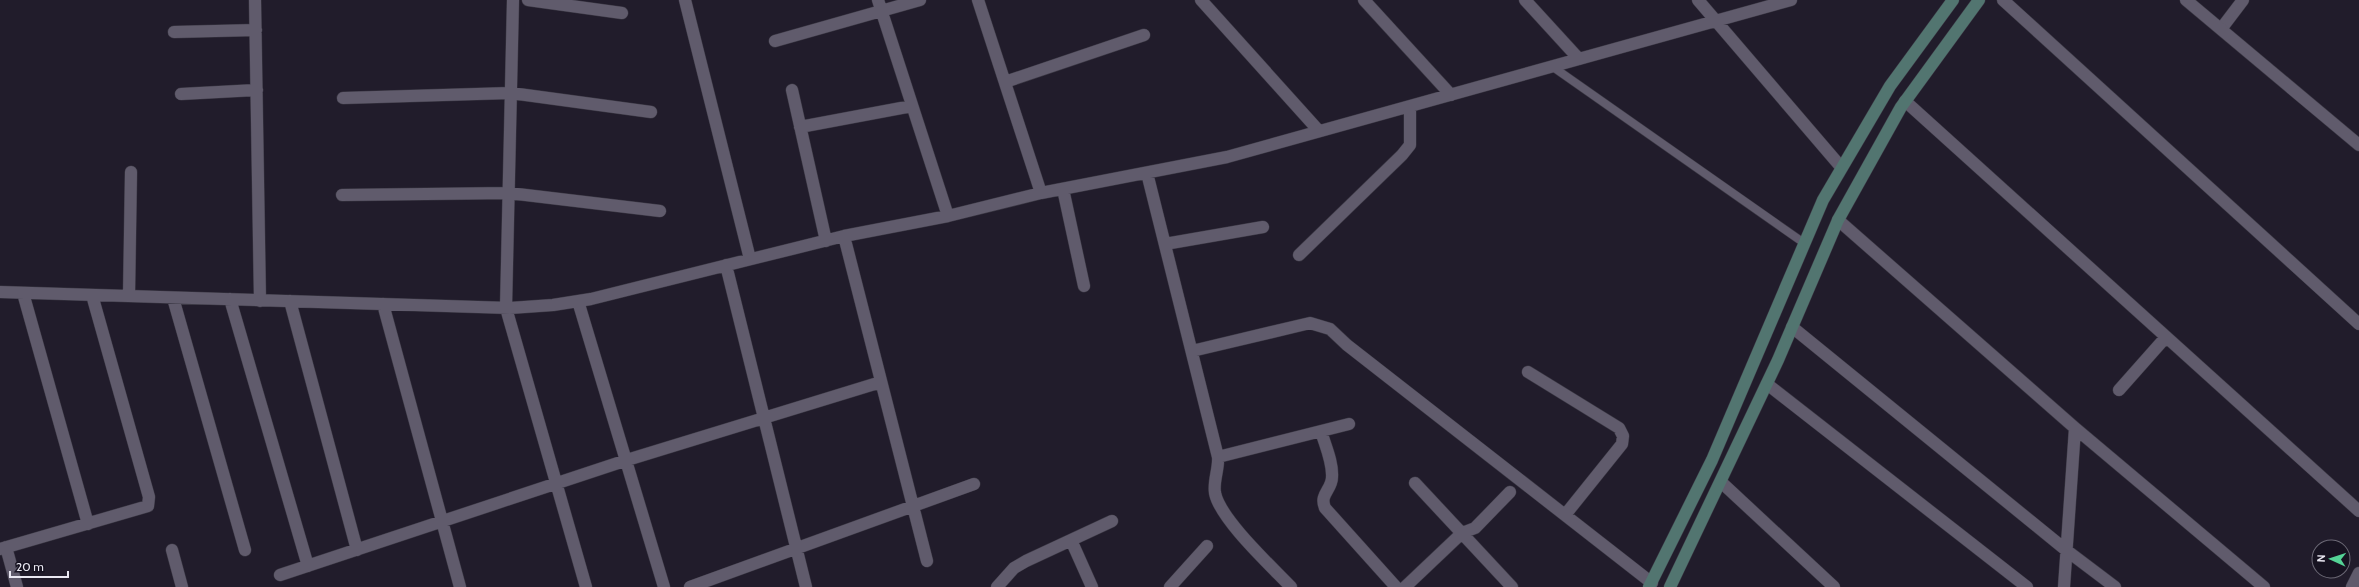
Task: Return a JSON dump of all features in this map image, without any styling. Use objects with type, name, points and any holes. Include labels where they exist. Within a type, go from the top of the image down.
[{"type":"main road","points":[[1651,585],[1712,460],[1823,200],[1841,167],[1890,86],[1952,0]]},
{"type":"main road","points":[[1670,587],[1767,384],[1838,220],[1905,101],[1979,0]]},
{"type":"street","points":[[256,0],[260,300]]},
{"type":"street","points":[[513,0],[506,308],[586,587]]},
{"type":"street","points":[[528,0],[622,13]]},
{"type":"street","points":[[685,0],[750,259]]},
{"type":"street","points":[[775,41],[880,6],[920,0]]},
{"type":"street","points":[[978,0],[1041,193]]},
{"type":"street","points":[[1201,0],[1319,132]]},
{"type":"street","points":[[1364,0],[1451,95]]},
{"type":"street","points":[[1525,0],[1579,59]]},
{"type":"street","points":[[1698,0],[1718,21],[1841,167]]},
{"type":"street","points":[[0,292],[506,308],[578,301],[844,236],[948,216],[1041,193],[1227,157],[1791,0]]},
{"type":"street","points":[[2003,0],[2359,324]]},
{"type":"street","points":[[2186,0],[2359,145]]},
{"type":"street","points":[[2221,29],[2243,0]]},
{"type":"street","points":[[880,6],[948,216]]},
{"type":"street","points":[[174,32],[256,30]]},
{"type":"street","points":[[1005,82],[1144,35]]},
{"type":"street","points":[[181,94],[257,90]]},
{"type":"street","points":[[792,90],[826,241]]},
{"type":"street","points":[[343,98],[511,93],[651,112]]},
{"type":"street","points":[[1905,101],[2359,511]]},
{"type":"street","points":[[800,126],[912,106]]},
{"type":"street","points":[[1299,255],[1402,155],[1410,144],[1410,106]]},
{"type":"street","points":[[129,296],[131,172]]},
{"type":"street","points":[[1147,173],[1218,457],[1215,492],[1218,503],[1228,519],[1291,587]]},
{"type":"street","points":[[1063,189],[1084,286]]},
{"type":"street","points":[[342,195],[509,193],[660,210]]},
{"type":"street","points":[[1838,220],[2075,428],[2264,587]]},
{"type":"street","points":[[1165,244],[1263,227]]},
{"type":"street","points":[[844,236],[927,561]]},
{"type":"street","points":[[726,265],[806,587]]},
{"type":"street","points":[[23,293],[88,524]]},
{"type":"street","points":[[17,587],[3,548],[144,508],[149,503],[92,295]]},
{"type":"street","points":[[173,298],[245,550]]},
{"type":"street","points":[[230,300],[308,566]]},
{"type":"street","points":[[578,301],[664,587]]},
{"type":"street","points":[[290,302],[357,550]]},
{"type":"street","points":[[383,304],[460,587]]},
{"type":"street","points":[[1192,350],[1310,323],[1330,329],[1347,345],[1565,515],[1651,585]]},
{"type":"street","points":[[1792,326],[2066,550],[2115,587]]},
{"type":"street","points":[[2119,390],[2166,337]]},
{"type":"street","points":[[1528,372],[1619,428],[1623,436],[1622,444],[1565,515]]},
{"type":"street","points":[[280,575],[442,523],[627,460],[881,382]]},
{"type":"street","points":[[1767,384],[2027,587]]},
{"type":"street","points":[[1218,457],[1349,424]]},
{"type":"street","points":[[2064,587],[2075,428]]},
{"type":"street","points":[[1321,431],[1332,477],[1322,502],[1325,508],[1396,587]]},
{"type":"street","points":[[1721,482],[1834,587]]},
{"type":"street","points":[[1415,483],[1512,587]]},
{"type":"street","points":[[690,587],[974,484]]},
{"type":"street","points":[[1406,587],[1462,533],[1475,528],[1510,492]]},
{"type":"street","points":[[997,587],[1014,568],[1026,561],[1112,521]]},
{"type":"street","points":[[1072,540],[1092,587]]},
{"type":"street","points":[[1170,587],[1207,546]]},
{"type":"street","points":[[172,550],[182,587]]},
{"type":"street","points":[[2355,586],[2359,573]]},
{"type":"lane","points":[[1552,67],[1804,243]]}]
